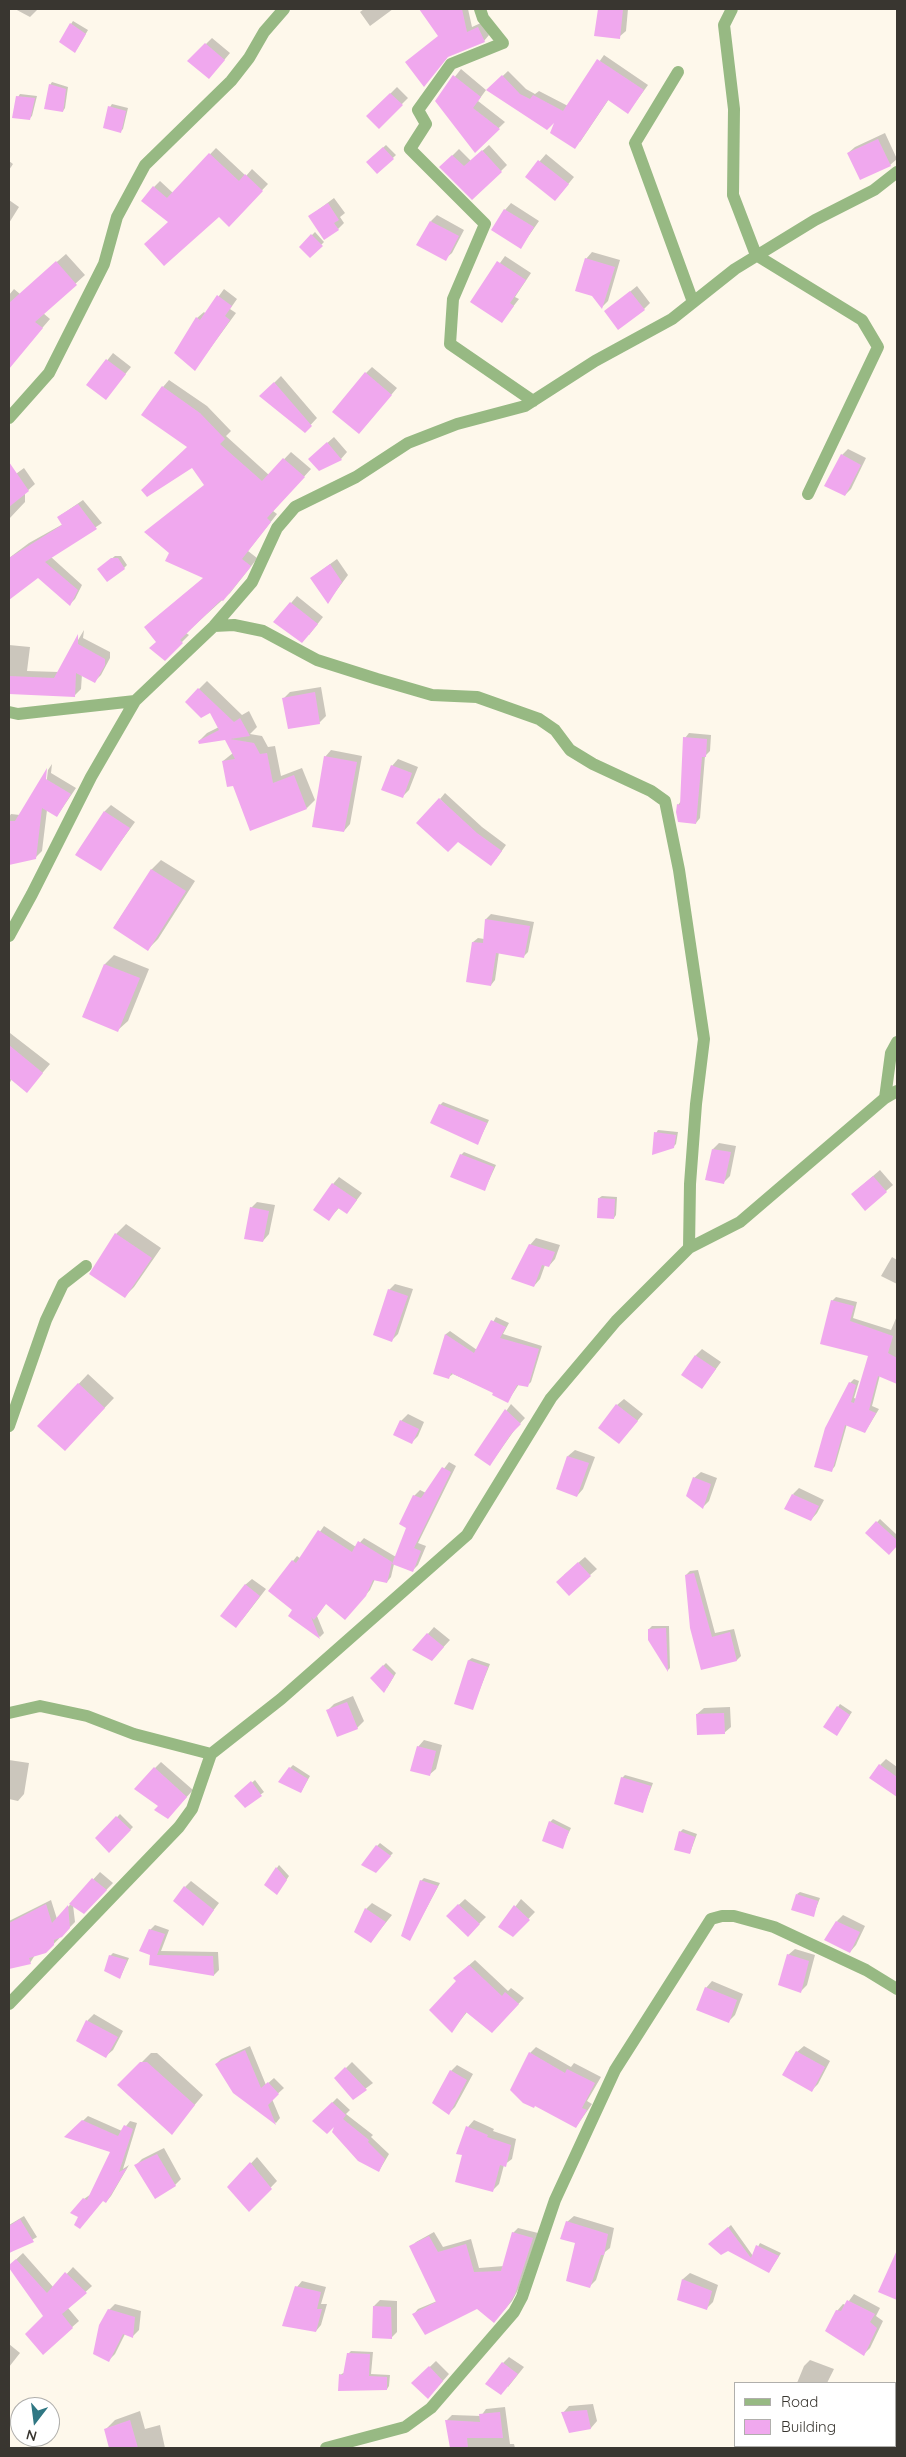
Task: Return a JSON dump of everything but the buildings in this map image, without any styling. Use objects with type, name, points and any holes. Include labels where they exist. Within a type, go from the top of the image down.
[{"type":"street","points":[[9,418],[49,373],[104,264],[117,217],[145,165],[231,82],[249,58],[264,32],[284,9]]},
{"type":"street","points":[[480,9],[483,18],[503,44],[451,64],[418,110],[426,124],[410,149],[485,224],[453,299],[450,344],[533,401]]},
{"type":"street","points":[[732,9],[724,25],[734,109],[733,195],[756,255],[862,320],[878,346],[808,494]]},
{"type":"street","points":[[678,72],[635,142],[693,302]]},
{"type":"street","points":[[9,936],[91,777],[136,701],[214,626],[252,582],[277,528],[295,507],[356,477],[408,443],[457,424],[525,406],[595,361],[672,319],[735,269],[756,255],[815,220],[874,190],[897,172]]},
{"type":"street","points":[[214,626],[234,625],[263,630],[317,660],[432,695],[477,697],[539,719],[555,730],[570,750],[593,764],[650,791],[665,801],[680,870],[704,1039],[696,1104],[690,1184],[689,1248]]},
{"type":"street","points":[[9,712],[18,714],[136,701]]},
{"type":"street","points":[[885,1098],[891,1053],[897,1042]]},
{"type":"street","points":[[9,2004],[179,1827],[192,1809],[211,1754],[281,1699],[467,1535],[551,1398],[616,1321],[689,1248],[740,1222],[885,1098],[897,1091]]},
{"type":"street","points":[[9,1426],[46,1320],[63,1284],[86,1266]]},
{"type":"street","points":[[9,1713],[40,1706],[87,1716],[149,1738],[211,1754]]},
{"type":"street","points":[[326,2448],[405,2427],[417,2420],[431,2408],[514,2312],[529,2281],[555,2200],[614,2070],[711,1919],[722,1916],[734,1916],[774,1927],[866,1970],[897,1989]]}]
